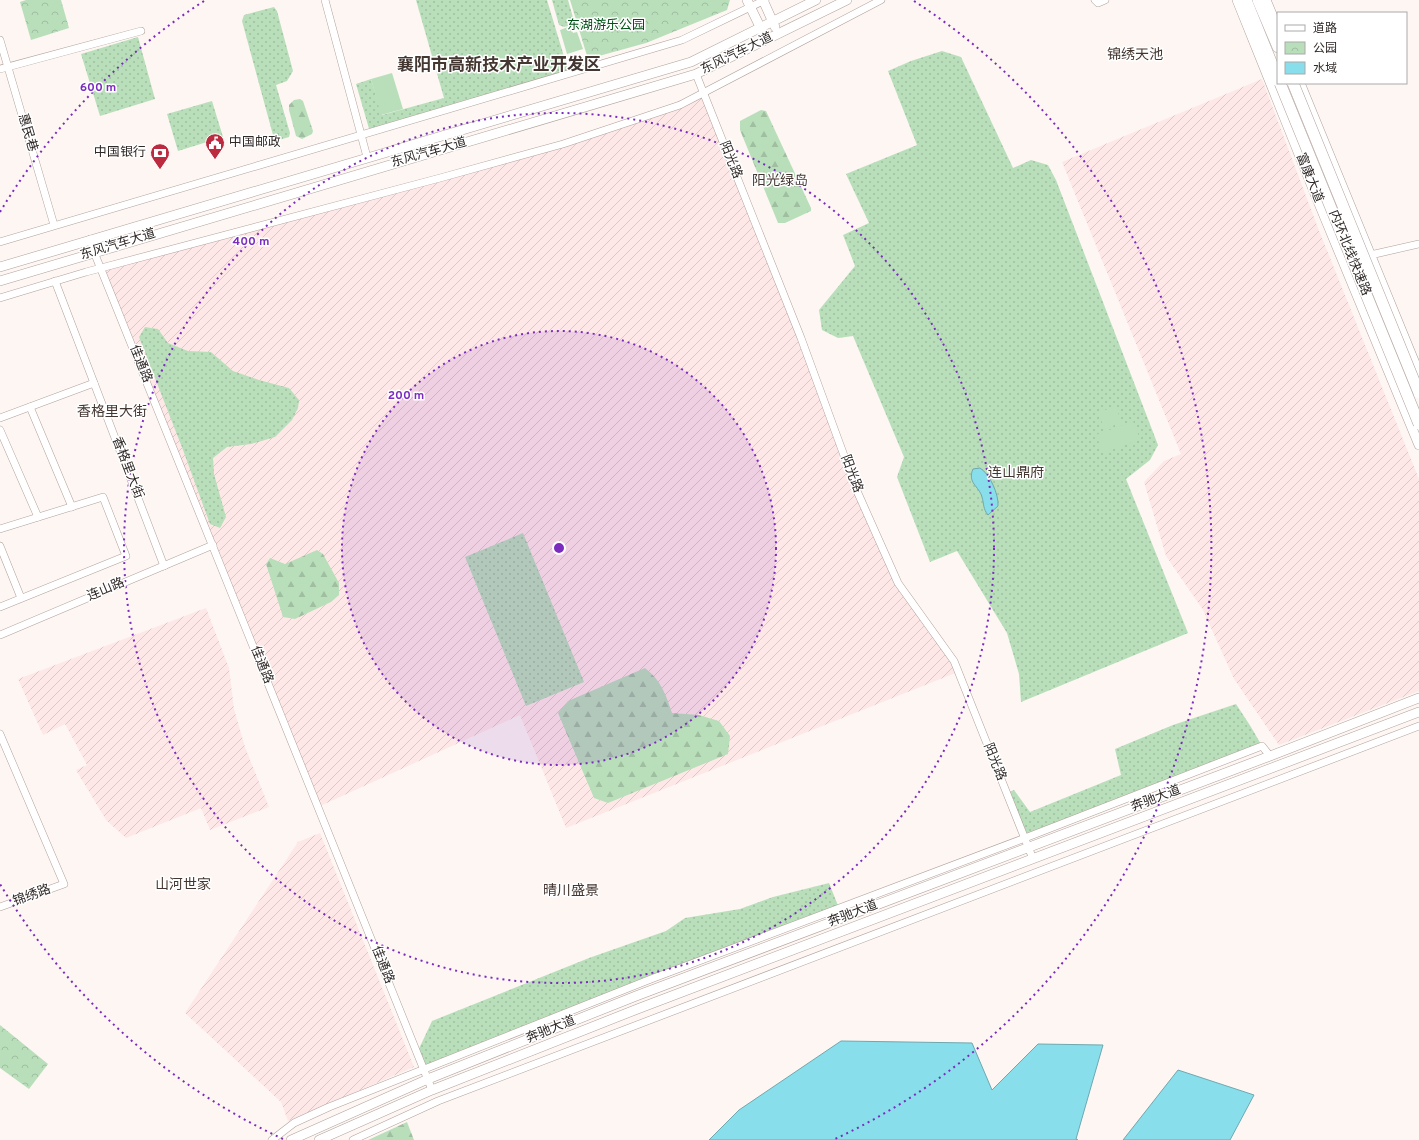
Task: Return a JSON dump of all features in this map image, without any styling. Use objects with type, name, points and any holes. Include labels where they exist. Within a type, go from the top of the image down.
[{"type":"highway","points":[[1246,0],[1277,77]]},
{"type":"highway","points":[[1258,0],[1277,46]]},
{"type":"highway","name":"内环北线快速路","points":[[1280,84],[1419,424]]},
{"type":"highway","name":"内环北线快速路","points":[[1293,84],[1419,393]]},
{"type":"main road","points":[[764,0],[778,33]]},
{"type":"main road","name":"东风汽车大道","points":[[0,267],[90,239],[691,62],[816,0]]},
{"type":"main road","name":"东风汽车大道","points":[[0,281],[696,74],[847,0]]},
{"type":"main road","name":"富康大道","points":[[1238,0],[1419,445]]},
{"type":"main road","points":[[1266,0],[1277,27]]},
{"type":"main road","points":[[749,3],[766,40]]},
{"type":"main road","name":"富康大道","points":[[1300,84],[1419,373]]},
{"type":"main road","name":"奔驰大道","points":[[292,1140],[428,1079],[636,996],[1029,848],[1419,698]]},
{"type":"main road","name":"奔驰大道","points":[[319,1140],[432,1090],[640,1008],[1419,712]]},
{"type":"street","points":[[325,0],[367,157]]},
{"type":"street","points":[[0,242],[682,40],[749,3],[764,0]]},
{"type":"street","points":[[0,298],[101,268],[562,144],[680,105],[881,0]]},
{"type":"street","points":[[1095,0],[1098,3],[1105,0]]},
{"type":"street","points":[[0,69],[141,31]]},
{"type":"street","name":"惠民巷","points":[[0,40],[54,225]]},
{"type":"street","name":"阳光路","points":[[696,74],[800,338],[857,491],[898,583],[954,661],[1033,859]]},
{"type":"street","name":"佳通路","points":[[90,239],[432,1090]]},
{"type":"street","points":[[1345,264],[1370,254],[1419,244]]},
{"type":"street","name":"香格里大街","points":[[55,281],[164,566]]},
{"type":"street","points":[[0,418],[94,383]]},
{"type":"street","points":[[30,408],[72,507]]},
{"type":"street","points":[[0,430],[38,517]]},
{"type":"street","points":[[0,529],[103,497],[126,556],[0,605]]},
{"type":"street","name":"连山路","points":[[0,634],[213,545]]},
{"type":"street","points":[[0,546],[21,598]]},
{"type":"street","points":[[353,1140],[438,1101],[1419,726]]},
{"type":"street","name":"锦绣路","points":[[0,734],[64,884],[0,907]]},
{"type":"street","points":[[272,1140],[294,1123],[424,1068],[651,979],[1025,838],[1262,746],[1270,756]]},
{"type":"street","points":[[1137,820],[1142,832]]},
{"type":"shaded area","points":[[1262,79],[1318,228],[1419,479],[1419,691],[1279,745],[1234,679],[1203,610],[1166,556],[1144,482],[1164,461],[1181,454],[1062,162]]},
{"type":"shaded area","points":[[703,92],[857,491],[898,583],[958,672],[566,828],[520,715],[318,807],[101,268],[563,144]]},
{"type":"shaded area","points":[[206,608],[229,668],[234,709],[245,747],[269,807],[210,830],[201,808],[126,838],[106,820],[76,770],[87,765],[65,724],[43,735],[18,679]]},
{"type":"shaded area","points":[[320,833],[414,1067],[288,1121],[281,1102],[185,1013],[298,842]]},
{"type":"green space","points":[[26,0],[61,0],[69,28],[31,40],[20,2]]},
{"type":"green space","points":[[416,0],[547,0],[569,73],[370,132],[356,84],[371,79],[382,115],[444,98]]},
{"type":"green space","points":[[552,0],[568,0],[574,21],[572,25],[564,27],[559,25]]},
{"type":"green space","name":"东湖游乐公园","points":[[570,0],[730,0],[727,10],[646,43],[588,59]]},
{"type":"green space","points":[[274,7],[277,11],[293,71],[287,81],[276,85],[290,133],[289,137],[279,140],[273,135],[242,21],[244,15]]},
{"type":"green space","points":[[571,26],[573,33],[577,32],[583,49],[567,54],[560,30]]},
{"type":"green space","points":[[138,37],[155,99],[100,116],[81,54]]},
{"type":"green space","points":[[942,51],[961,57],[1013,168],[1031,160],[1048,165],[1056,180],[1158,445],[1150,460],[1126,479],[1188,633],[1021,702],[1019,674],[1007,633],[957,551],[930,562],[897,477],[904,457],[853,336],[838,338],[822,330],[819,310],[855,266],[843,235],[869,223],[846,174],[917,145],[888,71],[911,61]]},
{"type":"green space","points":[[498,52],[504,53],[515,63],[514,68],[511,70],[510,76],[506,79],[492,75],[488,71],[489,64],[492,62],[493,56]]},
{"type":"green space","points":[[392,73],[403,109],[381,115],[371,79]]},
{"type":"green space","points":[[300,99],[303,101],[313,131],[312,134],[302,139],[296,136],[289,110],[289,105],[294,100]]},
{"type":"green space","points":[[212,101],[223,137],[178,151],[167,114]]},
{"type":"green space","points":[[761,110],[766,111],[811,208],[811,211],[785,223],[778,223],[740,130],[740,121]]},
{"type":"green space","points":[[145,327],[158,329],[168,343],[188,351],[211,352],[233,371],[289,388],[299,400],[298,408],[292,420],[275,437],[251,444],[227,447],[213,458],[214,474],[226,517],[220,528],[210,524],[139,337]]},
{"type":"green space","points":[[1115,406],[1122,422],[1105,429],[1098,413]]},
{"type":"green space","points":[[1133,421],[1140,439],[1103,453],[1096,435]]},
{"type":"green space","points":[[523,533],[584,682],[526,706],[465,557]]},
{"type":"green space","points":[[317,550],[323,554],[339,583],[339,595],[331,602],[295,619],[283,617],[266,564],[270,558],[285,564]]},
{"type":"green space","points":[[645,668],[659,683],[672,713],[699,715],[719,721],[730,736],[728,754],[608,803],[594,798],[558,713],[568,701]]},
{"type":"green space","points":[[1236,704],[1262,746],[1025,838],[1006,793],[1014,790],[1030,812],[1121,775],[1115,749],[1173,725]]},
{"type":"green space","points":[[829,883],[839,908],[424,1068],[417,1053],[432,1021],[589,958],[666,931],[685,918],[740,909],[773,897]]},
{"type":"green space","points":[[0,1025],[48,1064],[29,1089],[0,1068]]},
{"type":"green space","points":[[407,1122],[414,1140],[368,1140]]},
{"type":"water","points":[[980,468],[990,480],[998,501],[998,506],[988,515],[984,509],[981,493],[971,478],[973,469]]},
{"type":"water","points":[[841,1041],[972,1043],[992,1090],[1038,1044],[1103,1045],[1076,1139],[1078,1140],[709,1140],[739,1110]]},
{"type":"water","points":[[1178,1070],[1254,1095],[1230,1140],[1123,1140]]},
{"type":"place","name":"中国邮政","points":[[215,160]]},
{"type":"place","name":"中国银行","points":[[160,170]]},
{"type":"district","name":"锦绣天池","points":[[1135,55]]},
{"type":"district","name":"襄阳市高新技术产业开发区","points":[[499,66]]},
{"type":"district","name":"阳光绿岛","points":[[780,181]]},
{"type":"district","name":"香格里大街","points":[[112,412]]},
{"type":"district","name":"连山鼎府","points":[[1016,473]]},
{"type":"district","name":"山河世家","points":[[183,885]]},
{"type":"district","name":"晴川盛景","points":[[571,891]]}]
